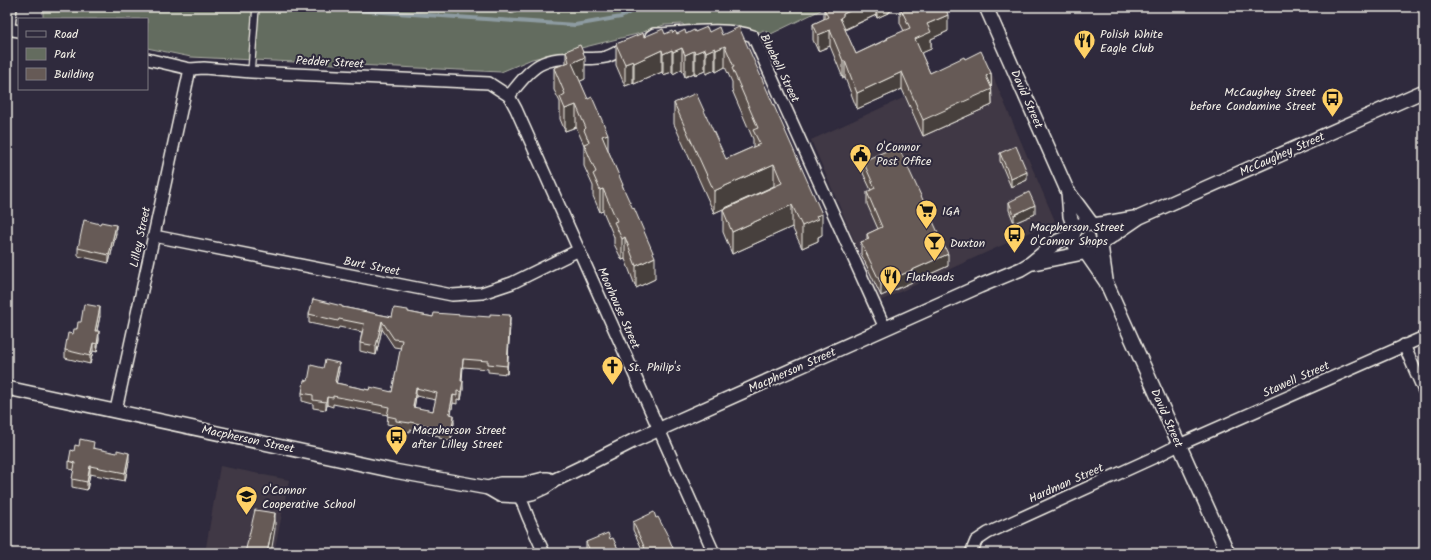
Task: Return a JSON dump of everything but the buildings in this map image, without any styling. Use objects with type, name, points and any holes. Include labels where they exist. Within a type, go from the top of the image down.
[{"type":"main road","points":[[7,28],[9,7]]},
{"type":"street","name":"David Street","points":[[986,7],[1067,190],[1093,224]]},
{"type":"street","points":[[7,28],[18,32]]},
{"type":"street","name":"Bluebell Street","points":[[509,96],[528,74],[539,65],[550,60],[564,58],[606,57],[654,34],[743,32],[753,36],[886,328]]},
{"type":"street","name":"Pedder Street","points":[[148,60],[190,69],[204,68],[251,72],[489,83],[509,96]]},
{"type":"street","name":"Lilley Street","points":[[116,410],[190,69]]},
{"type":"street","name":"McCaughey Street","points":[[1101,244],[1140,217],[1424,91]]},
{"type":"street","name":"Moorhouse Street","points":[[509,96],[714,553]]},
{"type":"street","name":"David Street","points":[[1067,190],[1070,216],[1074,232]]},
{"type":"street","name":"McCaughey Street","points":[[1093,224],[1140,217]]},
{"type":"street","points":[[1084,224],[1093,224],[1101,232],[1101,244],[1094,252],[1085,253],[1075,247],[1073,242],[1074,232],[1084,224]]},
{"type":"street","name":"Macpherson Street","points":[[7,388],[116,410],[394,471],[488,488],[500,484],[518,490],[544,478],[555,480],[582,468],[633,441],[1021,269],[1031,263],[1058,241],[1074,232]]},
{"type":"street","name":"Burt Street","points":[[154,236],[452,296],[482,293],[512,283],[579,250]]},
{"type":"street","name":"David Street","points":[[1101,244],[1106,282]]},
{"type":"street","name":"David Street","points":[[1085,253],[1106,282],[1228,553]]},
{"type":"street","name":"Macpherson Street","points":[[1031,263],[1085,253]]},
{"type":"street","name":"Stawell Street","points":[[1179,445],[1424,337]]},
{"type":"street","points":[[1404,345],[1424,391]]},
{"type":"street","name":"Hardman Street","points":[[972,553],[976,541],[988,533],[1155,458],[1179,445]]},
{"type":"street","points":[[518,490],[544,553]]},
{"type":"lane","points":[[251,72],[256,7]]},
{"type":"shaded area","points":[[986,60],[1055,221],[880,301],[811,140]]},
{"type":"shaded area","name":"O'Connor Cooperative School","points":[[220,466],[289,480],[274,553],[205,553]]},
{"type":"green space","points":[[43,7],[827,7],[771,34],[763,30],[760,32],[732,27],[684,27],[683,24],[664,25],[637,34],[532,59],[501,72],[191,57],[148,48],[148,18],[43,18]]},
{"type":"waterway","points":[[309,7],[575,25],[621,17],[639,7]]},
{"type":"place","name":"Polish White Eagle Club","points":[[1084,60]]},
{"type":"place","name":"McCaughey Street before Condamine Street","points":[[1332,118]]},
{"type":"place","name":"O'Connor Post Office","points":[[861,174]]},
{"type":"place","name":"IGA","points":[[926,230]]},
{"type":"place","name":"Macpherson Street O'Connor Shops","points":[[1015,254]]},
{"type":"place","name":"Duxton","points":[[935,262]]},
{"type":"place","name":"Flatheads","points":[[891,296]]},
{"type":"place","name":"St. Philip's","points":[[613,386]]},
{"type":"place","name":"Macpherson Street after Lilley Street","points":[[396,456]]},
{"type":"place","name":"O'Connor Cooperative School","points":[[246,516]]}]
